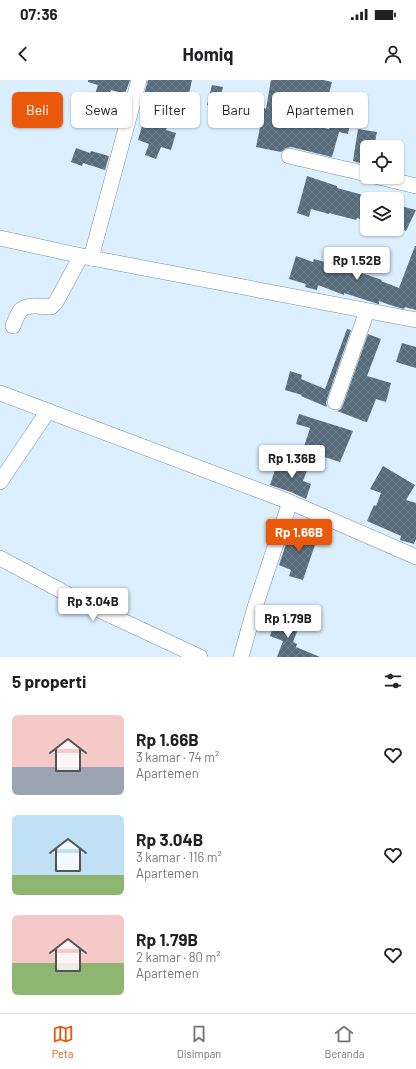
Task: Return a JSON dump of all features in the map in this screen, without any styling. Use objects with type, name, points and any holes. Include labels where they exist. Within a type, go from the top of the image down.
[{"type":"street","points":[[12,326],[20,310],[24,307],[51,306],[56,302],[86,257],[140,80]]},
{"type":"street","points":[[289,156],[360,172]]},
{"type":"street","points":[[404,183],[416,186]]},
{"type":"street","points":[[0,238],[86,257],[416,320]]},
{"type":"street","points":[[335,402],[367,311]]},
{"type":"street","points":[[0,393],[290,502],[416,557]]},
{"type":"street","points":[[0,482],[48,411]]},
{"type":"street","points":[[241,657],[290,502]]},
{"type":"street","points":[[0,558],[82,602],[200,657]]},
{"type":"building","points":[[88,80],[130,80],[126,92],[111,90],[110,92],[96,92],[98,85],[88,82]]},
{"type":"building","points":[[148,80],[192,80],[189,92],[145,92]]},
{"type":"building","points":[[271,80],[323,80],[332,82],[329,92],[272,92],[272,128],[349,128],[348,134],[339,132],[332,157],[291,147],[286,148],[281,152],[256,147],[260,128],[264,128],[264,108],[266,109]]},
{"type":"building","points":[[212,85],[223,87],[222,92],[210,92]]},
{"type":"building","points":[[141,128],[167,128],[166,130],[176,133],[171,150],[161,147],[156,159],[145,155],[149,144],[138,140]]},
{"type":"building","points":[[358,129],[377,132],[375,140],[360,140],[360,163],[353,161]]},
{"type":"building","points":[[76,148],[90,153],[91,151],[109,156],[105,170],[83,163],[82,166],[71,162]]},
{"type":"building","points":[[307,176],[337,186],[337,188],[360,194],[360,219],[357,218],[356,220],[311,209],[309,217],[297,213]]},
{"type":"building","points":[[404,207],[416,210],[406,231],[404,230]]},
{"type":"building","points":[[415,246],[416,310],[405,307],[404,309],[379,301],[378,304],[344,293],[344,295],[318,285],[317,290],[305,287],[306,284],[289,279],[296,256],[313,262],[314,259],[335,265],[339,255],[357,261],[353,270],[382,280],[381,281],[399,288]]},
{"type":"building","points":[[347,329],[351,330],[327,399],[327,407],[301,396],[302,395],[285,390],[290,371],[302,375],[301,379],[325,389]]},
{"type":"building","points":[[368,334],[381,339],[367,376],[391,383],[386,402],[376,399],[366,422],[337,411],[341,409],[343,405]]},
{"type":"building","points":[[402,343],[416,347],[416,368],[396,362]]},
{"type":"building","points":[[299,414],[353,431],[340,462],[303,450],[310,428],[296,424]]},
{"type":"building","points":[[278,461],[297,467],[299,461],[309,465],[303,481],[311,484],[306,499],[270,485]]},
{"type":"building","points":[[383,466],[415,485],[406,500],[416,503],[416,539],[414,544],[400,540],[401,536],[367,521],[374,505],[376,506],[381,493],[370,489]]},
{"type":"building","points":[[310,526],[320,530],[303,580],[289,576],[291,570],[279,565],[290,532],[305,538]]},
{"type":"building","points":[[276,617],[300,624],[293,642],[297,644],[296,647],[320,657],[277,657],[283,641],[270,636]]}]
